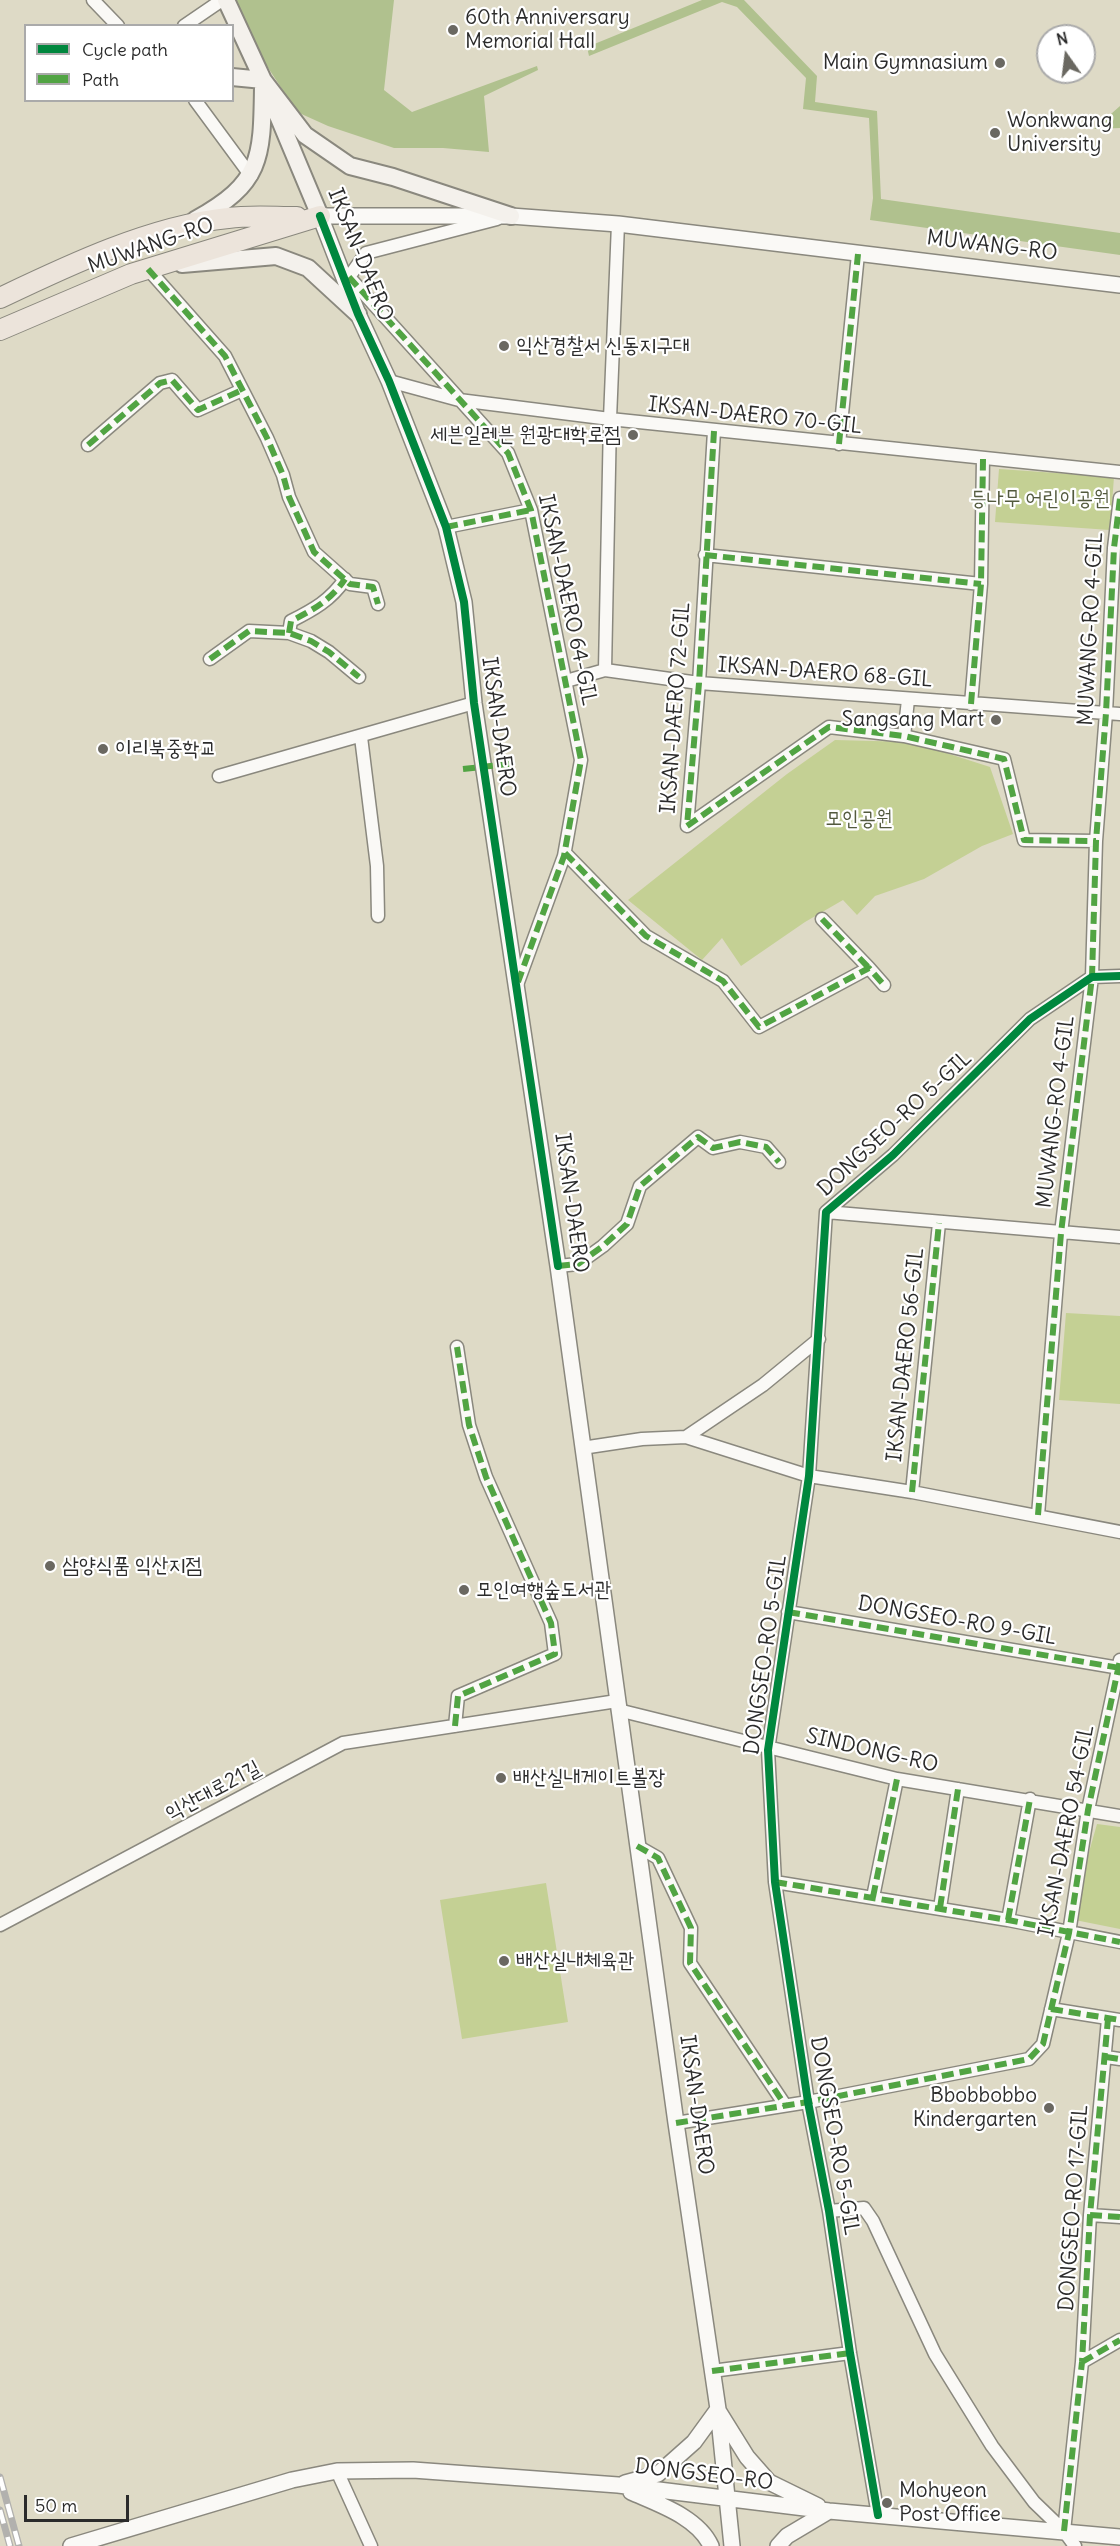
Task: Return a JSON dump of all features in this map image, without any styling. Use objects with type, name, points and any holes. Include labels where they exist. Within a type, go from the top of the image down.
[{"type":"main road","name":"IKSAN-DAERO","points":[[226,0],[263,80],[320,216]]},
{"type":"main road","points":[[234,77],[263,80],[305,135],[350,166],[393,177],[511,216]]},
{"type":"main road","points":[[184,226],[219,207],[251,176],[262,142],[263,80]]},
{"type":"main road","name":"MUWANG-RO","points":[[0,298],[127,243],[184,226],[228,218],[320,216]]},
{"type":"main road","name":"MUWANG-RO","points":[[0,330],[154,267],[320,216]]},
{"type":"main road","points":[[154,267],[276,256],[308,268],[358,314]]},
{"type":"street","points":[[93,0],[116,24]]},
{"type":"street","points":[[187,24],[222,0]]},
{"type":"street","points":[[195,102],[251,176]]},
{"type":"street","name":"MUWANG-RO","points":[[320,216],[511,216],[618,224],[1120,285]]},
{"type":"street","name":"IKSAN-DAERO","points":[[320,216],[358,314],[389,381],[446,527],[464,602],[474,703],[558,1266],[676,2123],[718,2409],[732,2546]]},
{"type":"street","name":"MUWANG-RO","points":[[349,277],[366,253],[511,216]]},
{"type":"street","points":[[605,670],[610,419],[618,224]]},
{"type":"street","points":[[839,444],[858,254]]},
{"type":"street","points":[[154,267],[225,356],[267,438],[283,475],[289,497],[315,552],[350,584],[373,587],[378,604]]},
{"type":"street","points":[[349,277],[358,314]]},
{"type":"street","name":"IKSAN-DAERO 64-GIL","points":[[349,277],[508,453],[531,510],[581,760],[565,854],[517,985]]},
{"type":"street","points":[[88,445],[160,383],[172,380],[198,410],[242,390]]},
{"type":"street","name":"IKSAN-DAERO 70-GIL","points":[[389,381],[459,400],[610,419],[1120,472]]},
{"type":"street","name":"IKSAN-DAERO 72-GIL","points":[[714,431],[699,683],[687,826],[828,727],[904,736],[1004,759],[1024,840],[1096,841]]},
{"type":"street","points":[[971,704],[981,584],[983,459]]},
{"type":"street","name":"MUWANG-RO 4-GIL","points":[[1038,1515],[1061,1233],[1092,977],[1096,841],[1106,713],[1114,549],[1120,498]]},
{"type":"street","points":[[446,527],[531,510]]},
{"type":"street","points":[[705,555],[981,584]]},
{"type":"street","points":[[289,633],[291,621],[316,608],[334,594],[345,579]]},
{"type":"street","points":[[210,659],[249,631],[289,633],[311,641],[329,652],[359,677]]},
{"type":"street","name":"IKSAN-DAERO 68-GIL","points":[[566,681],[605,670],[699,683],[1120,714]]},
{"type":"street","points":[[904,736],[908,700]]},
{"type":"street","points":[[219,776],[474,703]]},
{"type":"street","points":[[361,737],[377,866],[378,916]]},
{"type":"street","points":[[565,854],[646,936],[723,981],[759,1027],[869,968]]},
{"type":"street","points":[[822,919],[884,985]]},
{"type":"street","points":[[1092,977],[1120,976]]},
{"type":"street","name":"DONGSEO-RO 5-GIL","points":[[878,2515],[850,2353],[829,2211],[808,2102],[775,1881],[769,1747],[809,1476],[826,1212],[893,1155],[1030,1019],[1092,977]]},
{"type":"street","points":[[558,1266],[578,1264],[603,1246],[627,1224],[640,1186],[698,1137],[713,1148],[740,1142],[766,1147],[779,1162]]},
{"type":"street","points":[[826,1212],[1120,1237]]},
{"type":"street","name":"IKSAN-DAERO 56-GIL","points":[[912,1492],[939,1223]]},
{"type":"street","points":[[686,1437],[763,1385],[819,1339]]},
{"type":"street","points":[[455,1726],[458,1696],[555,1654],[551,1623],[486,1477],[472,1435],[457,1347]]},
{"type":"street","name":"IKSAN-DAERO 56-GIL","points":[[582,1448],[642,1439],[686,1437],[809,1476],[912,1492],[1120,1532]]},
{"type":"street","name":"DONGSEO-RO 9-GIL","points":[[788,1612],[1120,1666]]},
{"type":"street","name":"IKSAN-DAERO 54-GIL","points":[[676,2123],[808,2102],[1029,2059],[1043,2044],[1069,1933],[1088,1810],[1120,1666]]},
{"type":"street","name":"익산대로21길","points":[[0,1925],[343,1743],[618,1705]]},
{"type":"street","name":"SINDONG-RO","points":[[618,1705],[769,1747],[897,1779],[1030,1799],[1120,1816]]},
{"type":"street","points":[[873,1897],[897,1779]]},
{"type":"street","points":[[940,1908],[958,1789]]},
{"type":"street","points":[[1008,1920],[1030,1799]]},
{"type":"street","points":[[638,1846],[658,1858],[691,1928],[690,1963],[786,2105]]},
{"type":"street","points":[[775,1881],[1008,1920],[1120,1942]]},
{"type":"street","points":[[1051,2008],[1114,2020]]},
{"type":"street","name":"DONGSEO-RO 17-GIL","points":[[1064,2531],[1082,2362],[1090,2215],[1106,2057],[1114,2020]]},
{"type":"street","points":[[1106,2057],[1120,2059]]},
{"type":"street","points":[[829,2211],[864,2208],[873,2221],[935,2354],[992,2446],[1034,2502],[1064,2531],[1075,2546]]},
{"type":"street","points":[[1090,2215],[1120,2217]]},
{"type":"street","points":[[1082,2362],[1120,2340]]},
{"type":"street","points":[[712,2371],[850,2353]]},
{"type":"street","points":[[618,2485],[658,2474],[694,2442],[718,2409],[747,2457],[769,2482],[829,2511]]},
{"type":"street","name":"DONGSEO-RO","points":[[76,2545],[260,2489],[337,2471],[413,2470],[618,2485],[829,2511],[1120,2537]]},
{"type":"street","points":[[337,2471],[371,2546]]},
{"type":"street","points":[[618,2485],[682,2516],[708,2539],[711,2546]]},
{"type":"street","points":[[778,2546],[787,2536],[829,2511]]},
{"type":"green space","points":[[233,0],[394,0],[384,90],[412,112],[537,66],[538,70],[484,96],[489,152],[443,148],[394,148],[328,126],[297,112],[246,34]]},
{"type":"green space","points":[[702,0],[744,0],[817,76],[815,102],[877,111],[881,199],[1120,233],[1120,255],[870,220],[873,198],[869,118],[803,109],[806,78],[737,7],[722,2],[589,56],[587,47]]},
{"type":"green space","points":[[1120,106],[1120,128],[1094,129]]},
{"type":"green space","name":"등나무 어린이공원","points":[[999,469],[1114,477],[1110,530],[995,522]]},
{"type":"green space","name":"모인공원","points":[[835,740],[912,742],[990,767],[1013,834],[982,846],[924,879],[875,896],[857,915],[843,900],[805,922],[741,966],[722,938],[702,960],[628,900],[787,774]]},
{"type":"green space","points":[[1066,1313],[1120,1316],[1120,1404],[1059,1400]]},
{"type":"green space","points":[[1097,1824],[1120,1827],[1120,1929],[1070,1919]]},
{"type":"green space","name":"배산실내체육관","points":[[546,1883],[568,2022],[462,2039],[440,1900]]},
{"type":"railway","points":[[0,2477],[19,2546]]},
{"type":"railway","points":[[0,2510],[10,2546]]},
{"type":"marked path","points":[[839,444],[858,254]]},
{"type":"marked path","points":[[148,269],[225,356],[267,438],[283,475],[289,497],[314,552],[350,584],[373,587],[378,604]]},
{"type":"marked path","points":[[349,277],[508,453],[531,510],[581,760],[564,856],[518,982]]},
{"type":"marked path","points":[[88,445],[160,383],[172,380],[198,410],[242,390]]},
{"type":"marked path","points":[[714,431],[699,683],[687,826],[829,727],[904,736],[1004,759],[1024,840],[1096,841]]},
{"type":"marked path","points":[[971,704],[981,584],[983,459]]},
{"type":"marked path","points":[[1038,1515],[1061,1233],[1092,977],[1096,841],[1106,713],[1114,548],[1120,498]]},
{"type":"marked path","points":[[446,527],[531,510]]},
{"type":"marked path","points":[[705,555],[981,584]]},
{"type":"marked path","points":[[289,633],[291,621],[321,604],[345,579]]},
{"type":"marked path","points":[[210,659],[249,631],[289,633],[311,641],[329,652],[359,677]]},
{"type":"marked path","points":[[463,769],[509,764]]},
{"type":"marked path","points":[[565,853],[646,936],[723,981],[759,1027],[869,968],[884,985]]},
{"type":"marked path","points":[[822,919],[869,968]]},
{"type":"marked path","points":[[558,1266],[578,1264],[603,1246],[627,1224],[640,1186],[698,1137],[713,1148],[740,1142],[766,1147],[779,1162]]},
{"type":"marked path","points":[[912,1492],[939,1223]]},
{"type":"marked path","points":[[455,1726],[458,1696],[555,1654],[551,1623],[486,1477],[469,1425],[457,1347]]},
{"type":"marked path","points":[[788,1612],[1120,1668]]},
{"type":"marked path","points":[[676,2123],[808,2102],[1029,2059],[1043,2044],[1069,1933],[1088,1810],[1120,1660]]},
{"type":"marked path","points":[[873,1897],[897,1779]]},
{"type":"marked path","points":[[940,1908],[958,1789]]},
{"type":"marked path","points":[[1008,1920],[1030,1799]]},
{"type":"marked path","points":[[637,1846],[658,1858],[691,1928],[690,1963],[785,2105]]},
{"type":"marked path","points":[[775,1882],[1008,1920],[1120,1942]]},
{"type":"marked path","points":[[1051,2009],[1120,2020]]},
{"type":"marked path","points":[[1064,2531],[1082,2362],[1090,2215],[1108,2019]]},
{"type":"marked path","points":[[1106,2057],[1120,2059]]},
{"type":"marked path","points":[[1090,2215],[1120,2217]]},
{"type":"marked path","points":[[1082,2362],[1120,2340]]},
{"type":"marked path","points":[[712,2371],[850,2353]]},
{"type":"cycle path","points":[[320,216],[358,314],[389,381],[446,527],[464,602],[474,703],[558,1266]]},
{"type":"cycle path","points":[[878,2515],[850,2353],[829,2211],[808,2102],[775,1882],[768,1750],[809,1476],[826,1212],[893,1155],[1030,1019],[1092,977],[1120,976]]},
{"type":"place","name":"60th Anniversary Memorial Hall","points":[[453,30]]},
{"type":"place","name":"Main Gymnasium","points":[[1000,63]]},
{"type":"place","name":"Wonkwang University","points":[[995,133]]},
{"type":"place","name":"익산경찰서 신동지구대","points":[[504,346]]},
{"type":"place","name":"세븐일레븐 원광대학로점","points":[[633,435]]},
{"type":"place","name":"Sangsang Mart","points":[[996,720]]},
{"type":"place","name":"이리북중학교","points":[[103,749]]},
{"type":"place","name":"삼양식품 익산지점","points":[[50,1566]]},
{"type":"place","name":"모인여행숲도서관","points":[[464,1590]]},
{"type":"place","name":"배산실내게이트볼장","points":[[501,1778]]},
{"type":"place","name":"배산실내체육관","points":[[504,1961]]},
{"type":"place","name":"Bbobbobbo Kindergarten","points":[[1049,2108]]},
{"type":"place","name":"Mohyeon Post Office","points":[[887,2503]]}]
